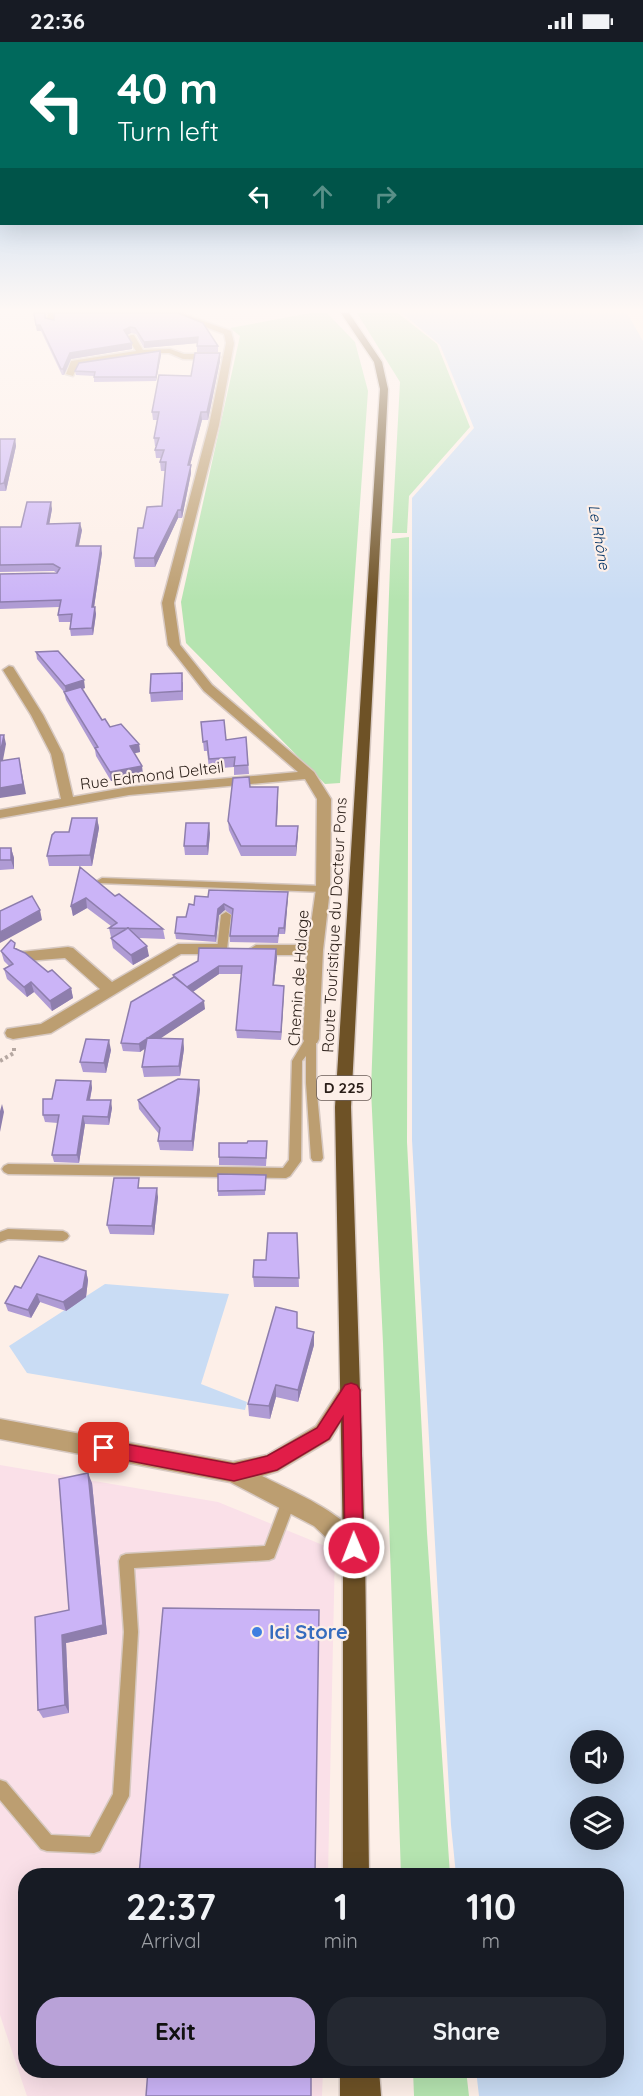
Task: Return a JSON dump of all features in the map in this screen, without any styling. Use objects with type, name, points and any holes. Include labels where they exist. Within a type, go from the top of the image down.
[{"type":"highway","name":"Route Touristique du Docteur Pons","points":[[356,1868],[354,1548],[343,1107],[383,409]]},
{"type":"highway","points":[[354,2078],[354,2096]]},
{"type":"highway","points":[[366,2078],[367,2096]]},
{"type":"street","points":[[217,409],[168,603],[174,645],[208,688],[309,775]]},
{"type":"street","points":[[9,670],[37,715],[57,754],[68,802]]},
{"type":"street","name":"Chemin de Halage","points":[[309,775],[324,800],[323,889],[315,950],[311,1039]]},
{"type":"street","name":"Rue Edmond Delteil","points":[[0,814],[129,791],[309,775]]},
{"type":"street","points":[[13,1033],[45,1029],[178,949],[315,950]]},
{"type":"street","points":[[26,956],[68,952],[111,990]]},
{"type":"street","points":[[234,1472],[271,1464],[323,1433],[351,1390]]},
{"type":"street","points":[[0,1429],[234,1472],[322,1518],[354,1548]]},
{"type":"lane","points":[[102,881],[323,889]]},
{"type":"lane","points":[[222,949],[226,915]]},
{"type":"lane","points":[[8,1169],[286,1173],[295,1161],[297,1061],[311,1039]]},
{"type":"lane","name":"Chemin de Halage","points":[[311,1039],[311,1083],[317,1158]]},
{"type":"lane","points":[[0,1237],[8,1234],[63,1236]]},
{"type":"lane","points":[[0,1788],[47,1843],[94,1845],[121,1796],[131,1632],[126,1562],[269,1553],[289,1500]]},
{"type":"shaded area","points":[[0,1465],[218,1502],[335,1550],[328,1868],[18,1868],[18,2069],[0,2015]]},
{"type":"shaded area","points":[[21,2078],[323,2078],[322,2096],[27,2096]]},
{"type":"green space","points":[[224,409],[367,409],[340,783],[325,784],[186,643],[181,602]]},
{"type":"green space","points":[[399,409],[463,409],[470,427],[409,496],[407,533],[392,533]]},
{"type":"green space","points":[[409,537],[407,1142],[427,1533],[450,1868],[401,1868],[383,1343],[371,1090],[391,539]]},
{"type":"green space","points":[[413,2078],[467,2078],[469,2096],[414,2096]]},
{"type":"water","name":"Le Rhône","points":[[466,409],[643,409],[643,2096],[479,2096],[477,2078],[624,2078],[624,1868],[455,1868],[412,1140],[412,498],[474,428]]},
{"type":"water","points":[[105,1284],[229,1294],[201,1384],[247,1402],[245,1410],[27,1373],[9,1346]]},
{"type":"building","points":[[153,409],[208,409],[207,412],[201,412],[188,465],[191,465],[181,510],[178,510],[154,558],[134,558],[138,528],[143,528],[147,507],[162,506],[166,462],[160,462],[164,450],[155,450],[159,438],[154,438],[159,412],[152,412]]},
{"type":"building","points":[[0,439],[15,439],[4,483],[0,484]]},
{"type":"building","points":[[27,502],[51,502],[47,524],[80,523],[76,546],[101,546],[92,607],[95,607],[92,628],[70,629],[72,614],[58,615],[61,600],[0,602],[0,574],[57,573],[60,568],[53,564],[0,565],[0,527],[21,527]]},
{"type":"building","points":[[58,651],[84,680],[65,686],[36,652]]},
{"type":"building","points":[[182,673],[182,691],[150,693],[151,674]]},
{"type":"building","points":[[81,687],[102,720],[105,719],[110,727],[121,724],[139,744],[130,746],[142,766],[110,772],[95,748],[98,747],[64,692]]},
{"type":"building","points":[[224,720],[226,740],[246,737],[248,765],[234,766],[235,757],[209,759],[207,741],[203,742],[201,722]]},
{"type":"building","points":[[0,735],[4,735],[0,754]]},
{"type":"building","points":[[19,758],[23,784],[0,788],[0,761]]},
{"type":"building","points":[[249,777],[250,787],[278,787],[276,826],[298,826],[296,846],[241,846],[228,821],[233,778]]},
{"type":"building","points":[[72,818],[97,818],[90,855],[47,856],[52,835],[55,832],[69,832]]},
{"type":"building","points":[[186,823],[209,823],[207,846],[184,846]]},
{"type":"building","points":[[0,848],[11,848],[11,860],[0,860]]},
{"type":"building","points":[[80,867],[115,896],[119,894],[163,929],[109,928],[117,923],[86,898],[71,906]]},
{"type":"building","points":[[209,890],[288,892],[284,928],[279,928],[278,936],[230,936],[233,909],[224,904],[218,909],[215,936],[175,933],[177,917],[186,917],[189,904],[194,905],[195,896],[208,897]]},
{"type":"building","points":[[32,896],[40,910],[0,932],[0,911]]},
{"type":"building","points":[[128,928],[147,946],[131,955],[111,938]]},
{"type":"building","points":[[11,940],[15,943],[14,948],[25,953],[48,972],[52,970],[71,988],[50,1001],[31,982],[24,987],[4,969],[13,964],[1,951]]},
{"type":"building","points":[[199,948],[276,949],[273,985],[284,986],[281,1032],[236,1030],[242,966],[219,966],[187,987],[173,975],[198,961]]},
{"type":"building","points":[[174,977],[204,1001],[139,1044],[121,1043],[131,1002]]},
{"type":"building","points":[[147,1038],[183,1039],[179,1066],[142,1067]]},
{"type":"building","points":[[86,1039],[109,1040],[104,1063],[80,1062]]},
{"type":"building","points":[[178,1079],[199,1080],[192,1141],[158,1141],[160,1128],[138,1100]]},
{"type":"building","points":[[56,1080],[91,1081],[87,1100],[111,1100],[108,1117],[83,1116],[77,1155],[52,1155],[59,1115],[43,1115],[43,1099],[52,1099]]},
{"type":"building","points":[[248,1141],[267,1141],[266,1158],[219,1157],[219,1143],[247,1143]]},
{"type":"building","points":[[218,1174],[266,1175],[265,1190],[218,1191]]},
{"type":"building","points":[[114,1178],[139,1178],[138,1188],[157,1188],[152,1226],[107,1225]]},
{"type":"building","points":[[268,1233],[297,1233],[299,1278],[253,1277],[254,1260],[266,1260]]},
{"type":"building","points":[[39,1256],[86,1271],[83,1288],[63,1302],[37,1294],[28,1310],[5,1303],[15,1286],[21,1288]]},
{"type":"building","points":[[276,1307],[297,1312],[297,1328],[314,1332],[298,1390],[276,1385],[269,1406],[248,1404]]},
{"type":"building","points":[[88,1473],[103,1625],[62,1635],[65,1705],[38,1710],[35,1617],[69,1610],[59,1479]]},
{"type":"building","points":[[163,1608],[319,1610],[315,1868],[140,1868]]},
{"type":"building","points":[[147,2078],[311,2078],[311,2096],[146,2096]]},
{"type":"place","name":"Ici Store","points":[[257,1632]]},
{"type":"route","points":[[104,1448],[234,1472],[271,1464],[323,1433],[351,1390],[354,1548]]}]
